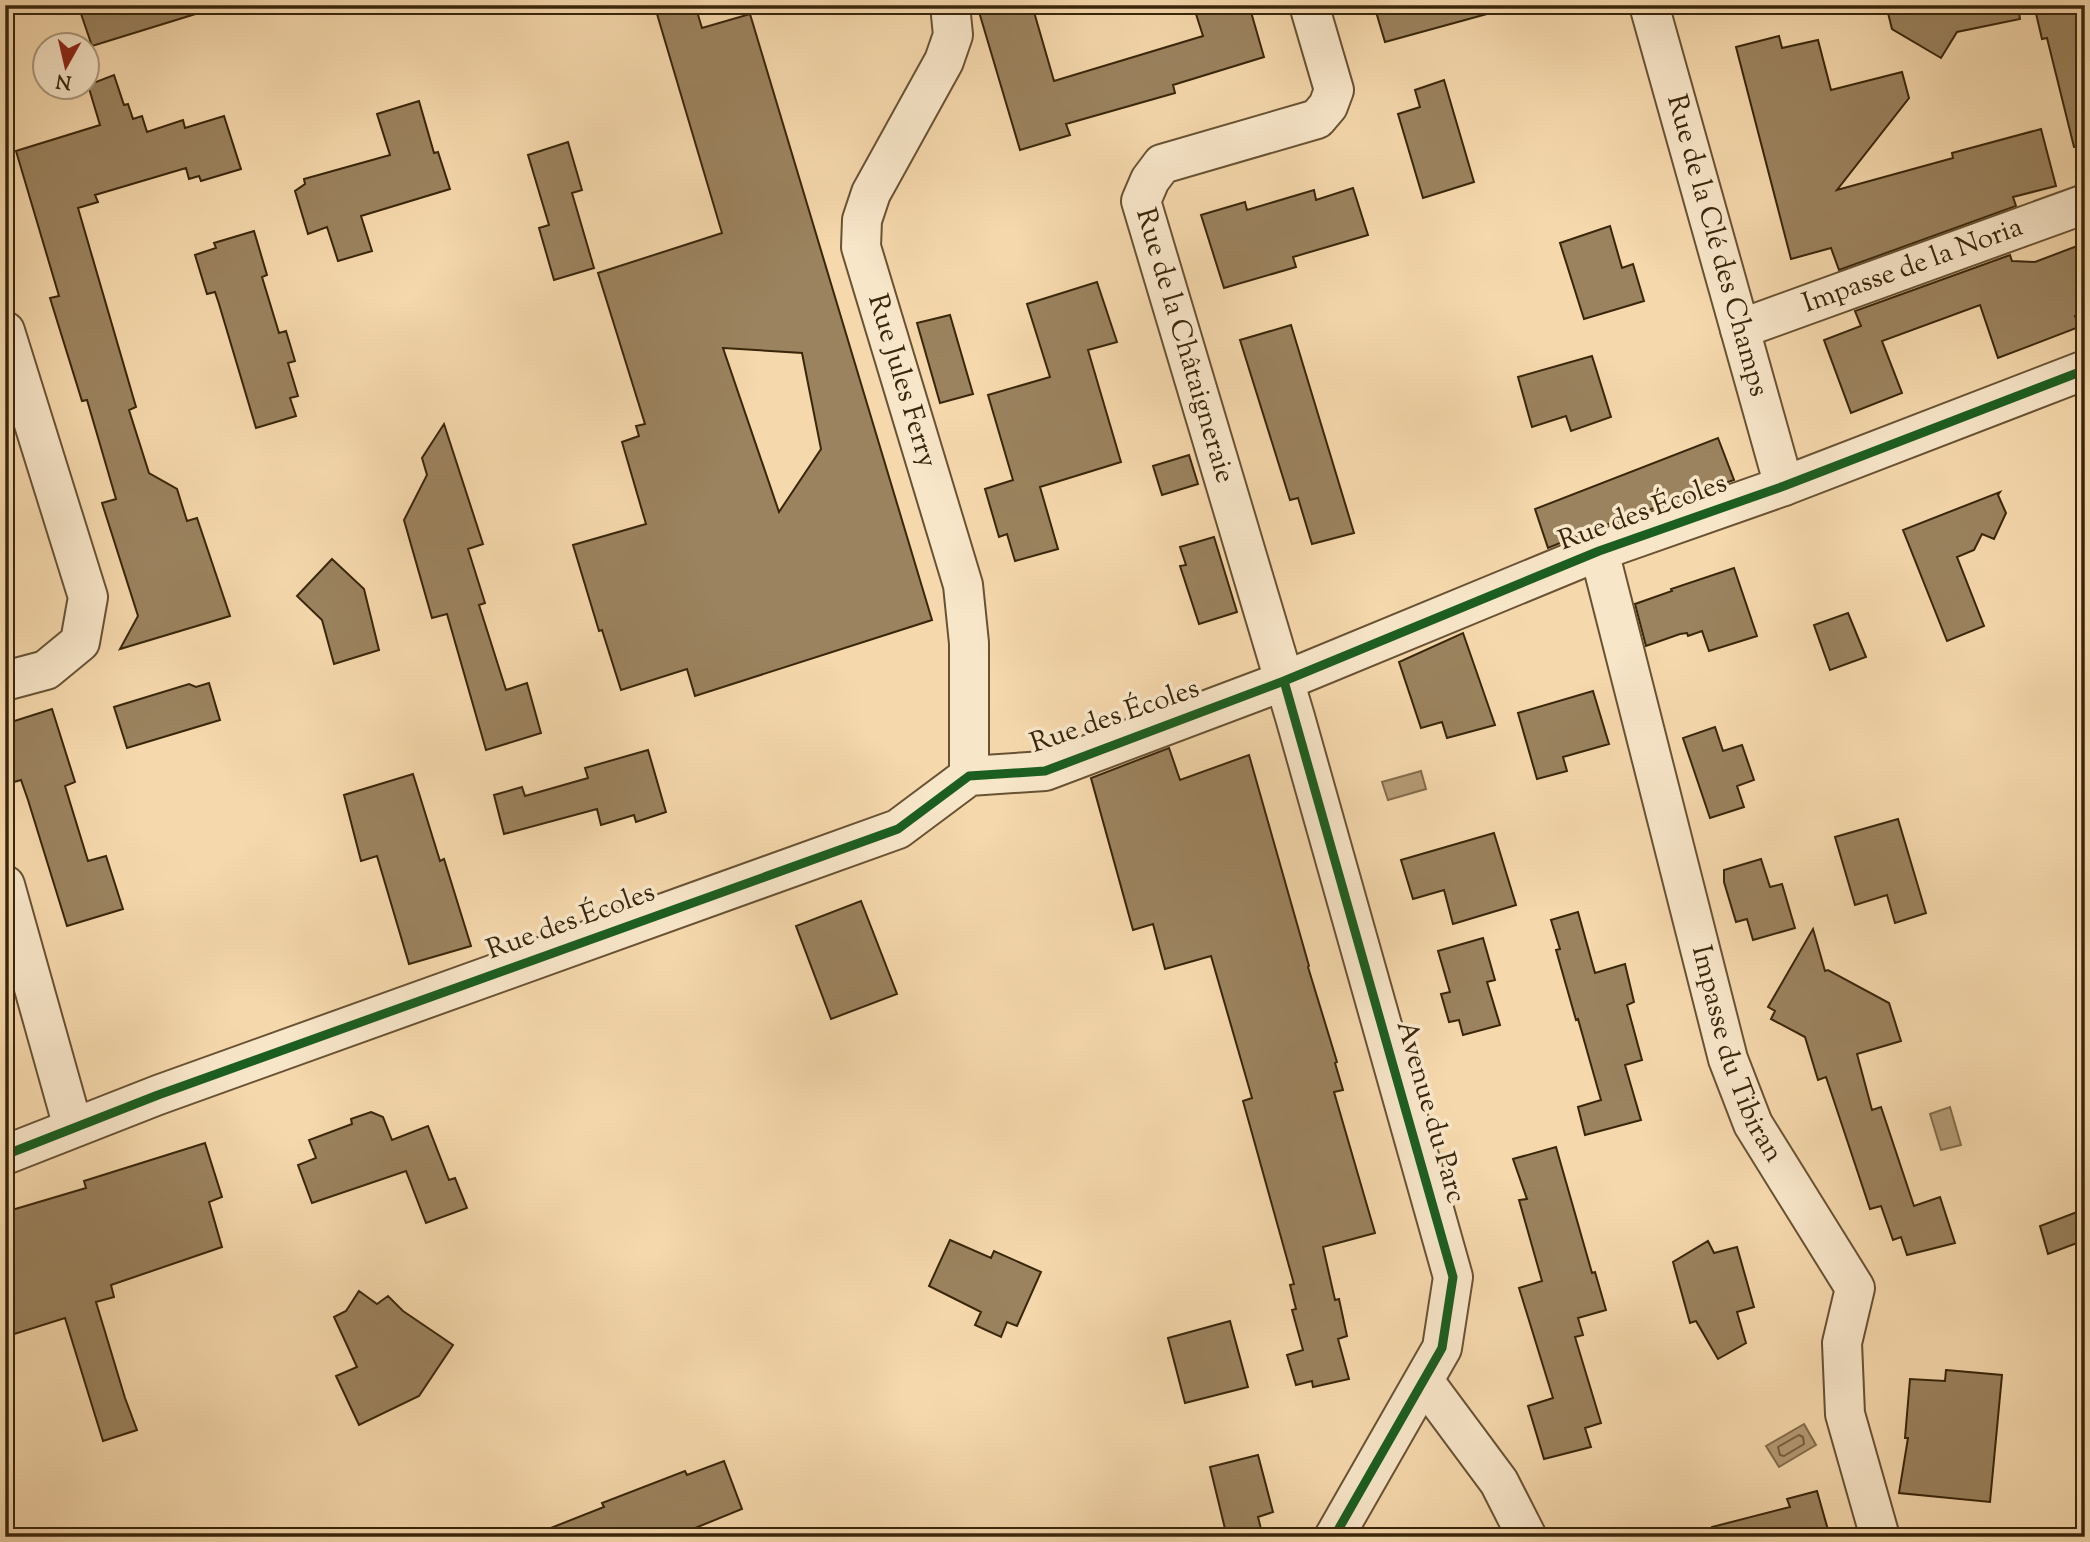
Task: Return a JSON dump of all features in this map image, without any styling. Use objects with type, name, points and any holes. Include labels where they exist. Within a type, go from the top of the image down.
[{"type":"street","name":"Rue Jules Ferry","points":[[950,5],[953,35],[944,61],[871,193],[862,220],[860,247],[963,585],[969,643],[969,776]]},
{"type":"street","name":"Rue de la Châtaigneraie","points":[[1284,681],[1141,201],[1150,180],[1162,164],[1317,119],[1328,106],[1334,90],[1309,5]]},
{"type":"street","name":"Rue de la Clé des Champs","points":[[1649,5],[1784,486]]},
{"type":"street","name":"Impasse de la Noria","points":[[1740,329],[2085,204]]},
{"type":"street","points":[[5,331],[88,597],[80,642],[46,670],[5,681]]},
{"type":"street","name":"Rue des Écoles","points":[[5,1155],[73,1127],[898,829],[969,776],[1045,771],[1284,681],[1599,551],[1784,486],[2085,370]]},
{"type":"street","name":"Impasse du Tibiran","points":[[1599,551],[1728,1059],[1753,1124],[1855,1288],[1842,1343],[1846,1414],[1880,1537]]},
{"type":"street","name":"Avenue du Parc","points":[[1284,681],[1453,1277],[1442,1348],[1334,1537]]},
{"type":"street","points":[[5,885],[73,1127]]},
{"type":"street","points":[[1424,1381],[1499,1482],[1527,1537]]},
{"type":"water","points":[[1421,771],[1426,789],[1388,800],[1382,782]]},
{"type":"water","points":[[1950,1107],[1961,1145],[1941,1150],[1930,1114]]},
{"type":"water","points":[[1804,1424],[1816,1445],[1779,1467],[1766,1446]]},
{"type":"building","points":[[78,5],[201,5],[202,12],[102,43],[102,32],[87,32]]},
{"type":"building","points":[[695,5],[702,28],[750,14],[932,620],[695,696],[687,669],[621,690],[602,630],[599,631],[573,545],[646,524],[622,442],[639,436],[636,426],[645,424],[598,273],[722,233],[657,14]],"holes":[[[723,348],[802,353],[821,449],[779,512]]]},
{"type":"building","points":[[977,5],[1032,5],[1054,81],[1203,36],[1195,11],[1215,5],[1249,5],[1264,57],[1173,85],[1175,93],[1066,124],[1070,135],[1020,150]]},
{"type":"building","points":[[1374,5],[1486,5],[1487,14],[1385,42]]},
{"type":"building","points":[[1886,5],[2018,5],[2020,19],[1957,32],[1941,58],[1892,29]]},
{"type":"building","points":[[2034,5],[2085,5],[2085,146],[2074,147],[2047,38],[2042,39]]},
{"type":"building","points":[[1779,36],[1782,48],[1818,40],[1831,90],[1902,72],[1909,98],[1837,190],[1953,158],[1952,153],[2041,129],[2056,186],[2013,197],[2016,206],[1839,270],[1831,248],[1791,259],[1736,47]]},
{"type":"building","points":[[114,75],[124,105],[128,104],[133,119],[142,116],[147,132],[183,120],[185,128],[224,116],[241,169],[201,181],[199,176],[189,179],[186,168],[95,195],[98,202],[78,208],[136,407],[129,410],[149,473],[177,489],[187,521],[197,518],[230,616],[120,649],[138,616],[102,503],[116,499],[87,400],[82,401],[50,298],[59,296],[16,151],[100,125],[93,102],[102,102],[102,80]]},
{"type":"building","points":[[1444,80],[1474,182],[1423,198],[1398,114],[1420,107],[1415,90]]},
{"type":"building","points":[[419,101],[434,153],[438,152],[450,189],[361,216],[372,251],[338,261],[327,227],[308,234],[295,191],[305,184],[304,179],[390,155],[377,114]]},
{"type":"building","points":[[568,142],[582,190],[572,193],[594,268],[554,280],[539,228],[549,225],[528,155]]},
{"type":"building","points":[[1353,188],[1368,235],[1293,257],[1296,267],[1224,288],[1201,215],[1245,202],[1247,210],[1314,190],[1316,200]]},
{"type":"building","points":[[1610,226],[1622,268],[1633,264],[1644,301],[1584,319],[1560,243]]},
{"type":"building","points":[[254,231],[267,275],[262,277],[279,333],[286,331],[295,361],[288,363],[298,396],[290,398],[296,416],[256,428],[215,292],[207,294],[195,255],[216,248],[214,243]]},
{"type":"building","points":[[2085,243],[2085,313],[2075,316],[2079,327],[1998,358],[1980,305],[1882,341],[1902,393],[1851,413],[1824,340],[1861,326],[1855,311],[2010,255],[2012,261],[2035,262]]},
{"type":"building","points":[[1097,282],[1117,342],[1088,350],[1121,462],[1040,487],[1058,549],[1015,561],[1007,534],[999,537],[985,489],[1013,480],[988,395],[1050,377],[1027,304]]},
{"type":"building","points":[[950,315],[973,394],[940,403],[917,323]]},
{"type":"building","points":[[1291,325],[1354,533],[1312,544],[1298,498],[1290,500],[1240,340]]},
{"type":"building","points":[[1592,356],[1611,417],[1571,431],[1566,416],[1532,427],[1518,377]]},
{"type":"building","points":[[444,424],[483,544],[468,549],[485,603],[479,605],[506,690],[527,683],[541,733],[486,750],[447,614],[432,618],[404,520],[427,475],[422,458]]},
{"type":"building","points":[[1718,438],[1734,480],[1548,548],[1535,509]]},
{"type":"building","points":[[1189,455],[1198,484],[1162,495],[1153,466]]},
{"type":"building","points":[[2000,492],[1998,495],[2006,513],[1994,539],[1982,534],[1974,550],[1957,557],[1984,626],[1947,641],[1903,530]]},
{"type":"building","points":[[1214,537],[1237,612],[1199,624],[1180,566],[1186,565],[1180,547]]},
{"type":"building","points":[[332,559],[364,589],[379,650],[334,664],[322,620],[297,596]]},
{"type":"building","points":[[1734,568],[1757,636],[1709,651],[1702,631],[1688,636],[1687,633],[1680,634],[1646,646],[1635,604]]},
{"type":"building","points":[[1848,613],[1866,657],[1830,670],[1814,625]]},
{"type":"building","points":[[1463,633],[1495,725],[1447,738],[1442,722],[1421,728],[1399,662]]},
{"type":"building","points":[[209,683],[220,720],[127,748],[114,707],[189,684],[196,687]]},
{"type":"building","points":[[1593,691],[1609,744],[1563,757],[1567,771],[1537,779],[1518,713]]},
{"type":"building","points":[[52,709],[75,782],[65,786],[88,861],[106,856],[123,909],[67,926],[21,780],[14,782],[5,753],[5,724]]},
{"type":"building","points":[[1715,727],[1723,751],[1742,745],[1754,780],[1737,786],[1744,807],[1710,818],[1683,738]]},
{"type":"building","points":[[1169,748],[1180,780],[1249,755],[1337,1062],[1335,1063],[1343,1090],[1334,1092],[1375,1233],[1323,1247],[1335,1300],[1339,1299],[1347,1336],[1338,1339],[1349,1379],[1313,1387],[1312,1381],[1296,1385],[1287,1355],[1303,1350],[1292,1310],[1296,1309],[1290,1285],[1294,1284],[1243,1101],[1252,1098],[1211,956],[1165,969],[1153,924],[1133,930],[1091,778]]},
{"type":"building","points":[[648,750],[666,812],[636,822],[634,815],[601,825],[597,809],[504,834],[494,795],[522,787],[525,796],[588,778],[585,768]]},
{"type":"building","points":[[413,774],[440,861],[444,859],[471,946],[409,964],[377,856],[361,861],[344,795]]},
{"type":"building","points":[[1898,819],[1926,913],[1895,923],[1887,895],[1855,905],[1835,837]]},
{"type":"building","points":[[1494,833],[1516,905],[1453,924],[1444,890],[1413,899],[1401,860]]},
{"type":"building","points":[[1761,859],[1770,887],[1782,884],[1795,928],[1753,940],[1747,919],[1736,922],[1724,882],[1724,870]]},
{"type":"building","points":[[861,901],[897,994],[831,1019],[796,926]]},
{"type":"building","points":[[1578,912],[1595,973],[1625,964],[1634,1002],[1627,1005],[1642,1060],[1625,1065],[1641,1120],[1585,1135],[1578,1107],[1601,1100],[1556,950],[1560,949],[1551,920]]},
{"type":"building","points":[[1813,929],[1825,971],[1828,970],[1889,1003],[1901,1041],[1857,1054],[1872,1110],[1881,1107],[1914,1206],[1940,1197],[1955,1243],[1907,1255],[1901,1237],[1893,1240],[1881,1206],[1870,1209],[1826,1077],[1818,1080],[1805,1037],[1771,1019],[1775,1011],[1768,1007]]},
{"type":"building","points":[[1483,938],[1495,980],[1487,982],[1500,1025],[1463,1035],[1459,1020],[1449,1022],[1441,994],[1450,992],[1438,951]]},
{"type":"building","points":[[371,1112],[383,1117],[392,1140],[428,1126],[449,1180],[455,1178],[467,1208],[426,1223],[406,1171],[312,1203],[298,1165],[316,1158],[309,1140],[352,1124],[351,1119]]},
{"type":"building","points":[[205,1143],[222,1197],[209,1202],[222,1247],[111,1285],[114,1297],[96,1302],[137,1430],[103,1441],[65,1318],[5,1337],[5,1212],[86,1188],[84,1181]]},
{"type":"building","points":[[1556,1147],[1592,1273],[1595,1272],[1606,1310],[1578,1318],[1583,1335],[1575,1337],[1601,1423],[1585,1428],[1591,1447],[1544,1459],[1528,1406],[1553,1398],[1519,1288],[1542,1281],[1519,1200],[1527,1199],[1513,1159]]},
{"type":"building","points":[[2085,1209],[2085,1240],[2048,1254],[2040,1226]]},
{"type":"building","points":[[950,1240],[991,1258],[994,1251],[1041,1272],[1017,1326],[1007,1322],[1001,1337],[975,1325],[981,1312],[929,1286]]},
{"type":"building","points":[[1708,1241],[1714,1253],[1737,1247],[1754,1307],[1737,1312],[1746,1343],[1718,1359],[1696,1321],[1690,1323],[1673,1262]]},
{"type":"building","points":[[359,1291],[377,1304],[388,1296],[403,1311],[453,1345],[419,1396],[359,1425],[336,1376],[357,1367],[334,1317],[346,1311]]},
{"type":"building","points":[[1230,1321],[1248,1387],[1185,1403],[1168,1338]]},
{"type":"building","points":[[1946,1370],[2002,1375],[1990,1502],[1899,1493],[1908,1438],[1905,1438],[1910,1379],[1945,1381]]},
{"type":"building","points":[[1258,1455],[1273,1512],[1258,1517],[1263,1537],[1227,1537],[1210,1467]]},
{"type":"building","points":[[724,1461],[742,1509],[673,1537],[533,1537],[604,1507],[602,1503],[685,1471],[687,1475]]},
{"type":"building","points":[[1817,1491],[1830,1537],[1714,1537],[1712,1527],[1790,1507],[1787,1499]]},
{"type":"cycle path","points":[[5,1155],[158,1095],[898,829],[969,776],[1045,771],[1284,681],[1599,551],[1784,486],[2085,370]]},
{"type":"cycle path","points":[[1284,681],[1453,1277],[1442,1348],[1334,1537]]}]
